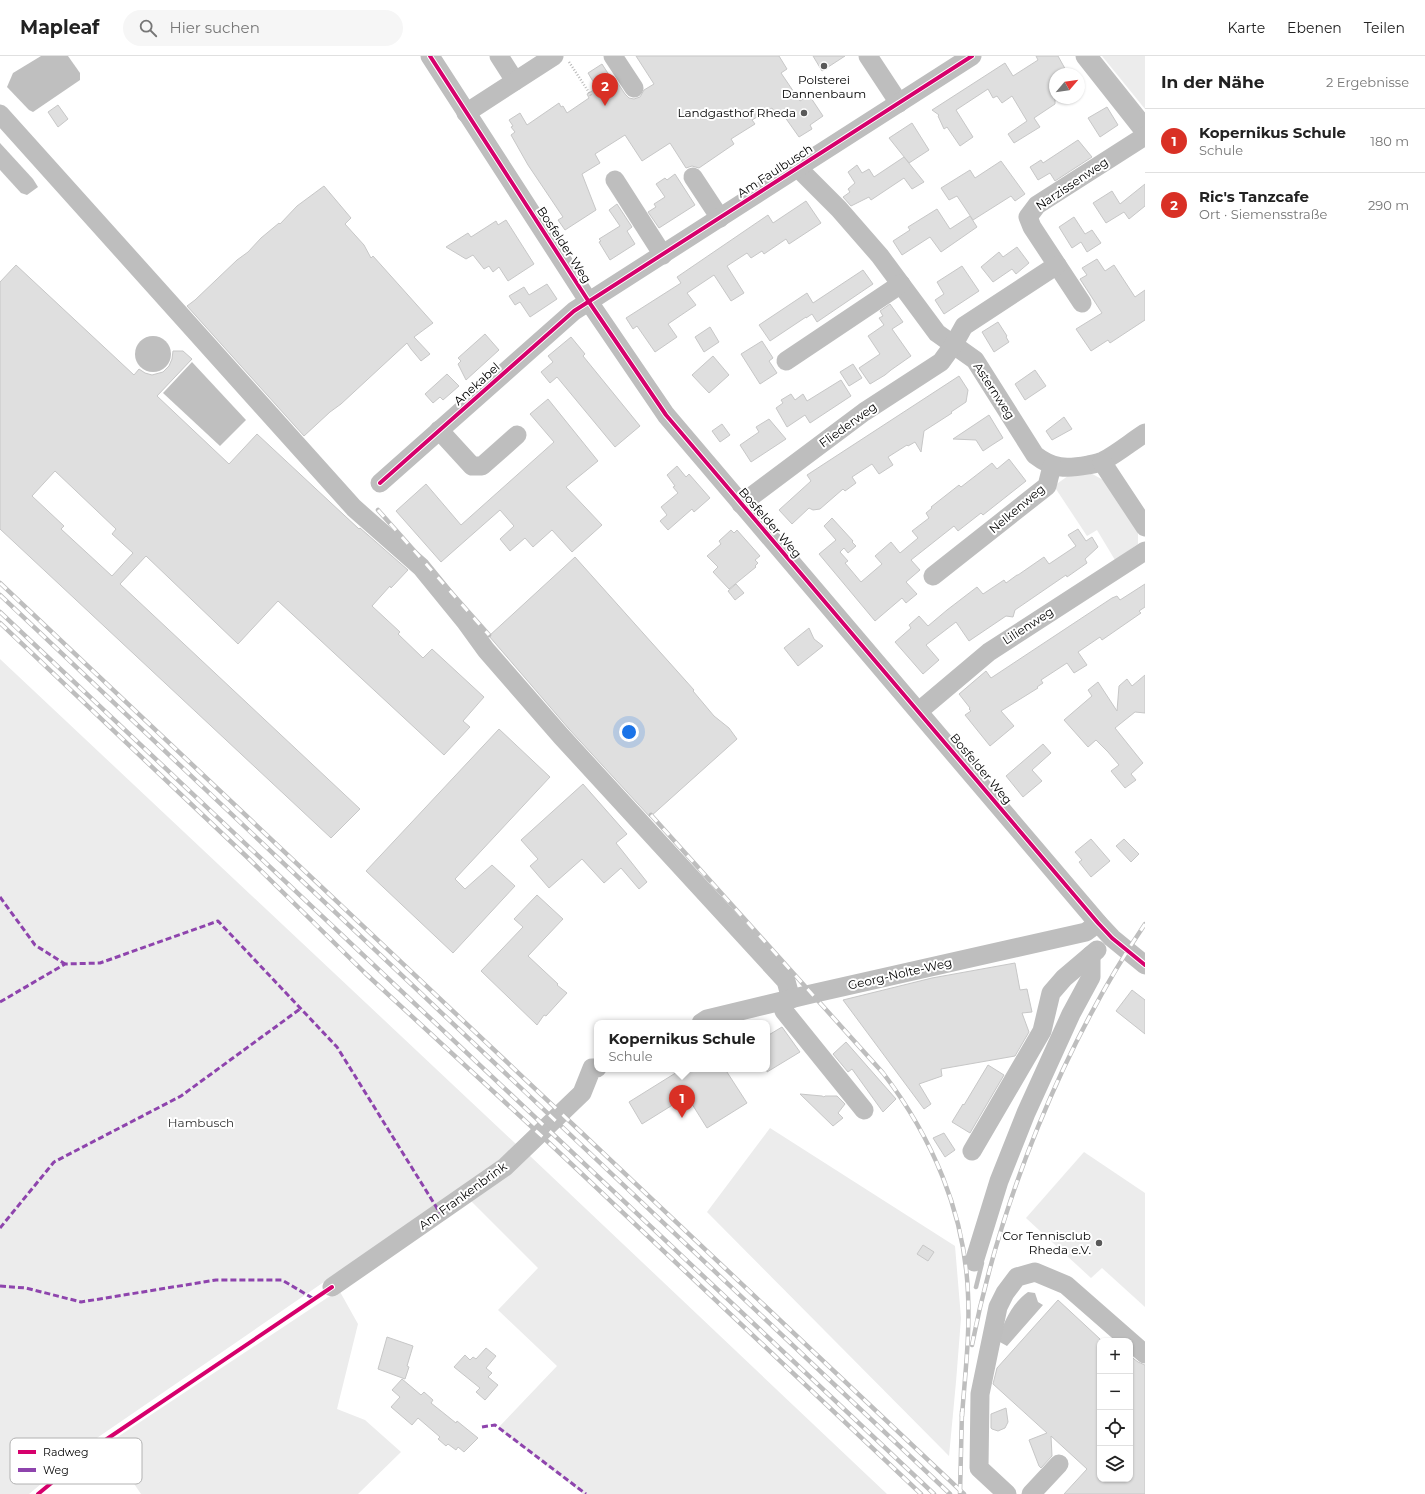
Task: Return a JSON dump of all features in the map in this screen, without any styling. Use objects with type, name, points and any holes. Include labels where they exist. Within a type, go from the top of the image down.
[{"type":"street","name":"Bosfelder Weg","points":[[430,56],[589,302],[666,415],[1098,923],[1112,938],[1145,965]]},
{"type":"street","points":[[499,56],[515,81]]},
{"type":"street","points":[[466,113],[554,56]]},
{"type":"street","points":[[613,56],[634,88]]},
{"type":"street","points":[[868,56],[899,103]]},
{"type":"street","name":"Am Faulbusch","points":[[589,302],[972,56]]},
{"type":"street","points":[[1085,56],[1145,132]]},
{"type":"street","points":[[0,114],[354,508],[421,567],[465,621],[486,650],[561,736],[786,981],[786,1000],[784,1011],[864,1110]]},
{"type":"street","name":"Narzissenweg","points":[[1082,303],[1032,227],[1028,217],[1037,205],[1145,136]]},
{"type":"street","name":"Asternweg","points":[[798,168],[880,256],[937,333],[975,360],[1035,455],[1052,466]]},
{"type":"street","points":[[693,177],[720,218]]},
{"type":"street","points":[[615,180],[663,255]]},
{"type":"street","points":[[954,344],[964,326],[1057,265]]},
{"type":"street","points":[[786,360],[901,284]]},
{"type":"street","name":"Anekabel","points":[[380,483],[574,311],[589,302]]},
{"type":"street","name":"Fliederweg","points":[[741,504],[864,412],[941,362],[954,344]]},
{"type":"street","points":[[439,430],[472,466],[482,466],[517,435]]},
{"type":"street","points":[[1052,466],[1062,468],[1077,467],[1102,462],[1145,433]]},
{"type":"street","points":[[1102,462],[1145,527]]},
{"type":"street","name":"Nelkenweg","points":[[933,576],[1047,486],[1052,466]]},
{"type":"street","name":"Lilienweg","points":[[919,711],[989,652],[1145,551]]},
{"type":"street","name":"Georg-Nolte-Weg","points":[[706,1020],[786,1000],[1086,932],[1098,923]]},
{"type":"street","points":[[972,1151],[1042,1031],[1051,993],[1064,978],[1112,938]]},
{"type":"street","points":[[974,1262],[999,1181],[1026,1113],[1071,1014],[1091,977],[1092,955]]},
{"type":"street","name":"Am Frankenbrink","points":[[332,1287],[505,1167],[582,1092],[594,1068]]},
{"type":"street","points":[[1007,1494],[979,1468],[980,1394],[998,1307],[1005,1293],[1016,1277],[1035,1272],[1066,1285],[1145,1354]]},
{"type":"street","points":[[1031,1494],[1059,1464]]},
{"type":"path","points":[[565,56],[592,96]]},
{"type":"green space","points":[[1102,56],[1145,56],[1145,109]]},
{"type":"green space","points":[[1085,470],[1107,482],[1138,530],[1138,544],[1115,560],[1097,530],[1087,536],[1054,486],[1072,473]]},
{"type":"green space","name":"Hambusch","points":[[0,659],[517,1145],[500,1161],[97,1438],[10,1438],[10,1484],[41,1484],[29,1494],[0,1494]]},
{"type":"green space","points":[[770,1128],[955,1246],[961,1318],[949,1456],[707,1212]]},
{"type":"green space","name":"Cor Tennisclub Rheda e.V.","points":[[1084,1152],[1145,1193],[1145,1307],[1102,1268],[1091,1278],[1026,1218]]},
{"type":"green space","points":[[529,1155],[887,1494],[583,1494],[498,1428],[557,1366],[498,1310],[538,1268],[469,1199]]},
{"type":"green space","points":[[339,1290],[358,1324],[337,1409],[365,1420],[401,1452],[358,1494],[141,1494],[134,1484],[142,1484],[142,1438],[116,1438]]},
{"type":"shaded area","points":[[41,56],[68,56],[80,73],[80,80],[33,112],[29,110],[7,87],[13,73]]},
{"type":"shaded area","points":[[0,143],[33,179],[38,187],[27,195],[21,193],[0,170]]},
{"type":"shaded area","points":[[157,336],[166,341],[170,347],[170,361],[166,367],[157,372],[149,372],[140,367],[136,361],[135,350],[140,341],[146,337]]},
{"type":"shaded area","points":[[192,362],[246,420],[220,446],[163,393]]},
{"type":"shaded area","points":[[1028,1292],[1035,1293],[1038,1302],[1043,1305],[1007,1346],[998,1341],[1003,1327],[1017,1302]]},
{"type":"building","points":[[636,56],[779,56],[787,69],[781,73],[800,101],[809,95],[823,116],[810,125],[812,129],[799,137],[782,113],[777,116],[772,108],[752,120],[755,124],[731,139],[734,144],[699,168],[692,166],[686,168],[670,143],[642,161],[625,135],[595,154],[600,163],[582,174],[596,210],[565,230],[558,220],[563,217],[528,165],[511,135],[515,132],[511,127],[513,126],[509,120],[520,113],[527,125],[559,103],[561,107],[563,106],[567,113],[589,98],[587,94],[597,88],[588,73],[602,64],[611,78],[613,76],[629,98],[634,99],[640,97],[644,90],[654,84]]},
{"type":"building","name":"Polsterei Dannenbaum","points":[[813,56],[845,56],[822,71]]},
{"type":"building","points":[[1036,56],[1058,56],[1065,68],[1049,68],[1049,104],[1055,104],[1034,118],[1040,127],[1014,143],[1008,134],[1027,121],[1012,96],[1002,103],[997,96],[993,98],[988,89],[956,110],[973,137],[960,146],[947,127],[944,129],[938,116],[939,115],[932,110],[1005,63],[1013,76],[1038,60]]},
{"type":"building","points":[[58,105],[68,119],[58,127],[48,112]]},
{"type":"building","points":[[1107,107],[1118,125],[1100,137],[1088,118]]},
{"type":"building","points":[[912,123],[929,150],[909,163],[889,138]]},
{"type":"building","points":[[1078,140],[1092,157],[1055,181],[1050,173],[1038,180],[1030,167],[1041,160],[1043,163]]},
{"type":"building","points":[[904,157],[924,182],[912,189],[904,178],[871,200],[869,197],[851,206],[843,197],[850,192],[848,189],[855,183],[848,172],[857,165],[862,173],[869,169],[874,177]]},
{"type":"building","points":[[1001,161],[1025,194],[1015,201],[1011,196],[973,220],[957,196],[949,200],[941,188],[970,170],[975,178]]},
{"type":"building","points":[[675,174],[695,205],[659,228],[648,212],[656,207],[654,204],[665,197],[656,184],[665,178],[667,180]]},
{"type":"building","points":[[1145,184],[1145,206],[1129,219],[1124,212],[1106,223],[1093,203],[1112,191],[1120,204]]},
{"type":"building","points":[[324,186],[351,218],[345,224],[364,245],[371,258],[373,256],[433,323],[414,337],[430,354],[421,361],[407,343],[304,436],[187,306],[237,260],[248,252],[261,238],[279,223],[280,224],[297,206]]},
{"type":"building","points":[[806,201],[821,223],[789,244],[786,239],[764,254],[762,251],[751,258],[747,253],[727,266],[744,293],[731,301],[714,275],[687,293],[696,305],[668,324],[677,337],[655,352],[637,326],[633,329],[626,318],[681,283],[677,277],[768,215],[773,223]]},
{"type":"building","points":[[617,204],[632,227],[627,231],[635,244],[610,260],[599,242],[601,241],[599,239],[620,226],[609,210]]},
{"type":"building","points":[[937,209],[950,229],[970,216],[977,227],[941,252],[930,237],[902,255],[893,241],[910,230],[908,227]]},
{"type":"building","points":[[1074,217],[1085,234],[1092,230],[1101,243],[1087,252],[1081,242],[1072,248],[1059,227]]},
{"type":"building","points":[[506,220],[534,264],[508,281],[499,267],[493,272],[489,266],[484,269],[473,255],[466,259],[446,247],[468,233],[471,237],[496,221],[498,225]]},
{"type":"building","points":[[1017,247],[1029,263],[1016,274],[1012,269],[993,282],[981,267],[999,252],[1003,257]]},
{"type":"building","points":[[1097,259],[1105,271],[1114,265],[1135,297],[1145,290],[1145,320],[1110,343],[1108,340],[1091,351],[1076,329],[1102,313],[1080,279],[1087,275],[1082,268]]},
{"type":"building","points":[[16,265],[134,375],[139,369],[152,375],[163,372],[169,366],[173,351],[183,351],[192,359],[157,396],[229,464],[257,434],[359,529],[360,528],[408,570],[391,588],[390,586],[372,606],[400,632],[398,634],[423,658],[432,649],[484,697],[463,721],[470,727],[444,755],[278,601],[238,644],[146,556],[120,584],[360,809],[331,838],[0,529],[0,282]],"holes":[[[55,471],[116,529],[112,534],[133,553],[112,576],[61,529],[64,526],[32,496]]]},
{"type":"building","points":[[962,266],[979,291],[944,314],[935,300],[944,294],[937,282]]},
{"type":"building","points":[[863,270],[873,284],[817,322],[812,314],[770,341],[759,325],[807,293],[813,303]]},
{"type":"building","points":[[547,284],[557,299],[530,317],[520,302],[515,305],[509,296],[524,287],[529,295]]},
{"type":"building","points":[[890,304],[903,322],[892,329],[911,356],[870,384],[859,368],[880,354],[868,336],[884,325],[879,318],[883,316],[880,311]]},
{"type":"building","points":[[998,322],[1009,342],[994,352],[982,332]]},
{"type":"building","points":[[710,327],[719,342],[704,352],[695,337]]},
{"type":"building","points":[[485,334],[499,350],[466,380],[458,364],[461,361],[458,358]]},
{"type":"building","points":[[571,337],[585,354],[583,356],[640,426],[615,447],[557,377],[550,383],[541,372],[553,362],[548,356]]},
{"type":"building","points":[[762,341],[773,358],[769,361],[777,373],[760,384],[741,354]]},
{"type":"building","points":[[713,356],[729,375],[709,393],[692,375]]},
{"type":"building","points":[[853,364],[862,378],[849,386],[840,372]]},
{"type":"building","points":[[1035,370],[1046,386],[1025,400],[1015,384]]},
{"type":"building","points":[[447,374],[459,386],[443,400],[440,397],[433,403],[425,394]]},
{"type":"building","points":[[959,376],[968,390],[966,402],[924,431],[921,452],[915,442],[908,446],[907,445],[888,457],[893,465],[879,474],[872,464],[852,477],[856,483],[845,491],[843,489],[820,509],[813,510],[809,508],[792,524],[779,510],[811,481],[807,475]]},
{"type":"building","points":[[841,380],[851,396],[810,423],[805,415],[787,427],[776,408],[783,403],[781,400],[791,394],[795,400],[803,394],[807,401]]},
{"type":"building","points":[[548,399],[598,461],[566,487],[602,525],[572,552],[552,530],[533,547],[525,538],[510,551],[500,539],[514,526],[500,510],[441,562],[396,511],[426,484],[461,525],[554,442],[530,414]]},
{"type":"building","points":[[989,415],[1003,438],[983,451],[976,440],[953,439]]},
{"type":"building","points":[[1064,417],[1072,429],[1052,440],[1046,431]]},
{"type":"building","points":[[769,419],[786,439],[751,462],[740,445],[759,432],[756,427]]},
{"type":"building","points":[[722,424],[730,435],[720,442],[712,431]]},
{"type":"building","points":[[1009,459],[1026,481],[983,515],[981,513],[958,531],[954,526],[911,560],[920,570],[906,582],[917,594],[906,603],[902,598],[875,621],[819,554],[836,540],[824,526],[832,518],[856,546],[848,553],[844,548],[840,552],[848,561],[845,563],[861,582],[882,564],[875,556],[891,542],[900,553],[918,538],[912,531],[929,518],[926,513],[932,508],[931,507],[959,485],[961,487],[992,463],[997,469]]},
{"type":"building","points":[[677,466],[686,477],[689,474],[710,498],[694,512],[692,509],[668,530],[660,521],[667,515],[661,507],[678,493],[667,475]]},
{"type":"building","points":[[1078,529],[1086,541],[1092,537],[1098,547],[1085,559],[1087,563],[1067,577],[1066,575],[1015,610],[1013,617],[1006,616],[969,641],[956,622],[926,645],[939,660],[923,674],[895,642],[911,628],[909,625],[919,616],[928,626],[977,587],[983,594],[1004,580],[1006,583],[1044,557],[1049,564],[1076,546],[1068,535]]},
{"type":"building","points":[[731,530],[734,533],[737,530],[760,556],[755,560],[758,563],[755,566],[756,567],[729,589],[713,572],[718,567],[707,556],[721,544],[719,541]]},
{"type":"building","points":[[575,557],[694,690],[693,691],[714,716],[729,728],[737,739],[650,817],[569,729],[489,636]]},
{"type":"building","points":[[736,584],[744,593],[735,600],[728,591]]},
{"type":"building","points":[[1145,584],[1145,607],[1139,611],[1141,613],[1102,640],[1100,637],[1078,652],[1087,665],[1074,673],[1067,663],[1041,680],[1043,683],[1037,687],[1038,688],[1001,711],[1014,726],[990,746],[965,715],[971,711],[959,694],[986,671],[991,678],[1112,598],[1117,596],[1120,600]]},
{"type":"building","points":[[809,628],[814,639],[823,646],[798,666],[784,648]]},
{"type":"building","points":[[1145,675],[1145,713],[1135,712],[1115,728],[1143,763],[1131,774],[1136,780],[1125,788],[1111,771],[1119,765],[1108,752],[1096,740],[1088,747],[1064,720],[1092,696],[1088,690],[1098,682],[1117,711],[1119,686],[1127,679],[1132,686]]},
{"type":"building","points":[[499,729],[550,777],[455,879],[465,889],[492,865],[515,886],[453,953],[366,871]]},
{"type":"building","points":[[1043,744],[1051,753],[1032,770],[1042,781],[1023,797],[1006,776]]},
{"type":"building","points":[[583,784],[627,834],[616,843],[647,882],[639,889],[621,868],[604,883],[582,859],[549,888],[530,866],[538,859],[521,840]]},
{"type":"building","points":[[1091,839],[1110,861],[1091,877],[1079,862],[1082,860],[1075,852]]},
{"type":"building","points":[[1124,839],[1139,854],[1131,862],[1116,846]]},
{"type":"building","points":[[537,895],[563,919],[528,956],[567,993],[546,1016],[544,1015],[537,1025],[481,971],[523,927],[514,919]]},
{"type":"building","points":[[1015,963],[1020,990],[1027,989],[1032,1012],[1022,1013],[1029,1032],[1015,1056],[941,1069],[942,1076],[919,1084],[931,1104],[924,1109],[843,1000],[932,978]]},
{"type":"building","points":[[1132,990],[1145,1000],[1145,1034],[1116,1011]]},
{"type":"building","points":[[782,1027],[800,1052],[770,1070],[770,1034]]},
{"type":"building","points":[[846,1042],[896,1099],[883,1112],[852,1069],[848,1072],[833,1054]]},
{"type":"building","points":[[988,1065],[1004,1075],[970,1133],[952,1122]]},
{"type":"building","points":[[677,1072],[727,1072],[747,1103],[707,1128],[687,1096],[642,1124],[629,1102]]},
{"type":"building","points":[[800,1094],[824,1097],[837,1096],[845,1104],[838,1113],[843,1118],[833,1126]]},
{"type":"building","points":[[944,1133],[955,1150],[945,1157],[933,1138]]},
{"type":"building","points":[[923,1245],[934,1252],[928,1261],[917,1254]]},
{"type":"building","points":[[1058,1300],[1099,1338],[1097,1338],[1097,1482],[1133,1482],[1133,1358],[1145,1365],[1145,1494],[1064,1494],[1087,1469],[1051,1436],[1052,1456],[1041,1468],[1039,1466],[1029,1440],[1047,1433],[993,1384],[997,1368]]},
{"type":"building","points":[[387,1337],[413,1346],[405,1379],[378,1369]]},
{"type":"building","points":[[486,1348],[496,1356],[486,1368],[492,1373],[488,1377],[498,1385],[485,1400],[476,1392],[480,1388],[454,1367],[465,1355],[470,1360],[473,1357],[476,1359]]},
{"type":"building","points":[[402,1379],[421,1395],[424,1392],[433,1400],[431,1403],[478,1438],[464,1452],[458,1447],[456,1450],[448,1444],[446,1446],[438,1439],[440,1437],[418,1418],[412,1425],[391,1407],[400,1397],[392,1390]]},
{"type":"building","points":[[1006,1408],[1008,1422],[1005,1428],[998,1431],[992,1429],[991,1414]]},
{"type":"waterway","points":[[1097,56],[1145,116]]},
{"type":"waterway","points":[[976,1287],[982,1263]]},
{"type":"railway","points":[[378,510],[489,635]]},
{"type":"railway","points":[[0,583],[964,1494]]},
{"type":"railway","points":[[0,595],[950,1494]]},
{"type":"railway","points":[[0,612],[934,1494]]},
{"type":"railway","points":[[0,623],[247,857],[366,974],[547,1141],[921,1494]]},
{"type":"railway","points":[[651,815],[883,1073],[917,1123],[931,1150],[953,1205],[965,1264],[968,1294],[968,1325],[962,1416]]},
{"type":"railway","points":[[972,1345],[984,1291],[999,1236],[1017,1181],[1038,1126],[1087,1021],[1115,971],[1145,924]]},
{"type":"railway","points":[[960,1493],[962,1411]]},
{"type":"marked path","points":[[0,897],[35,945],[65,964]]},
{"type":"marked path","points":[[0,1002],[65,964],[100,963],[218,921],[337,1047],[440,1213]]},
{"type":"marked path","points":[[0,1228],[54,1162],[181,1096],[300,1009]]},
{"type":"marked path","points":[[0,1286],[26,1288],[81,1302],[216,1280],[282,1280],[314,1299]]},
{"type":"marked path","points":[[482,1427],[495,1425],[586,1494]]},
{"type":"cycle path","points":[[430,56],[589,302],[666,415],[1098,923],[1112,938],[1145,965]]},
{"type":"cycle path","points":[[380,483],[574,311],[972,56]]},
{"type":"cycle path","points":[[108,1438],[332,1287]]},
{"type":"cycle path","points":[[38,1494],[50,1484]]},
{"type":"place","name":"Polsterei Dannenbaum","points":[[824,66]]},
{"type":"place","name":"Ric's Tanzcafe","points":[[605,106]]},
{"type":"place","name":"Landgasthof Rheda","points":[[804,113]]},
{"type":"place","name":"Kopernikus Schule","points":[[682,1118]]},
{"type":"place","name":"Cor Tennisclub Rheda e.V.","points":[[1099,1243]]}]
